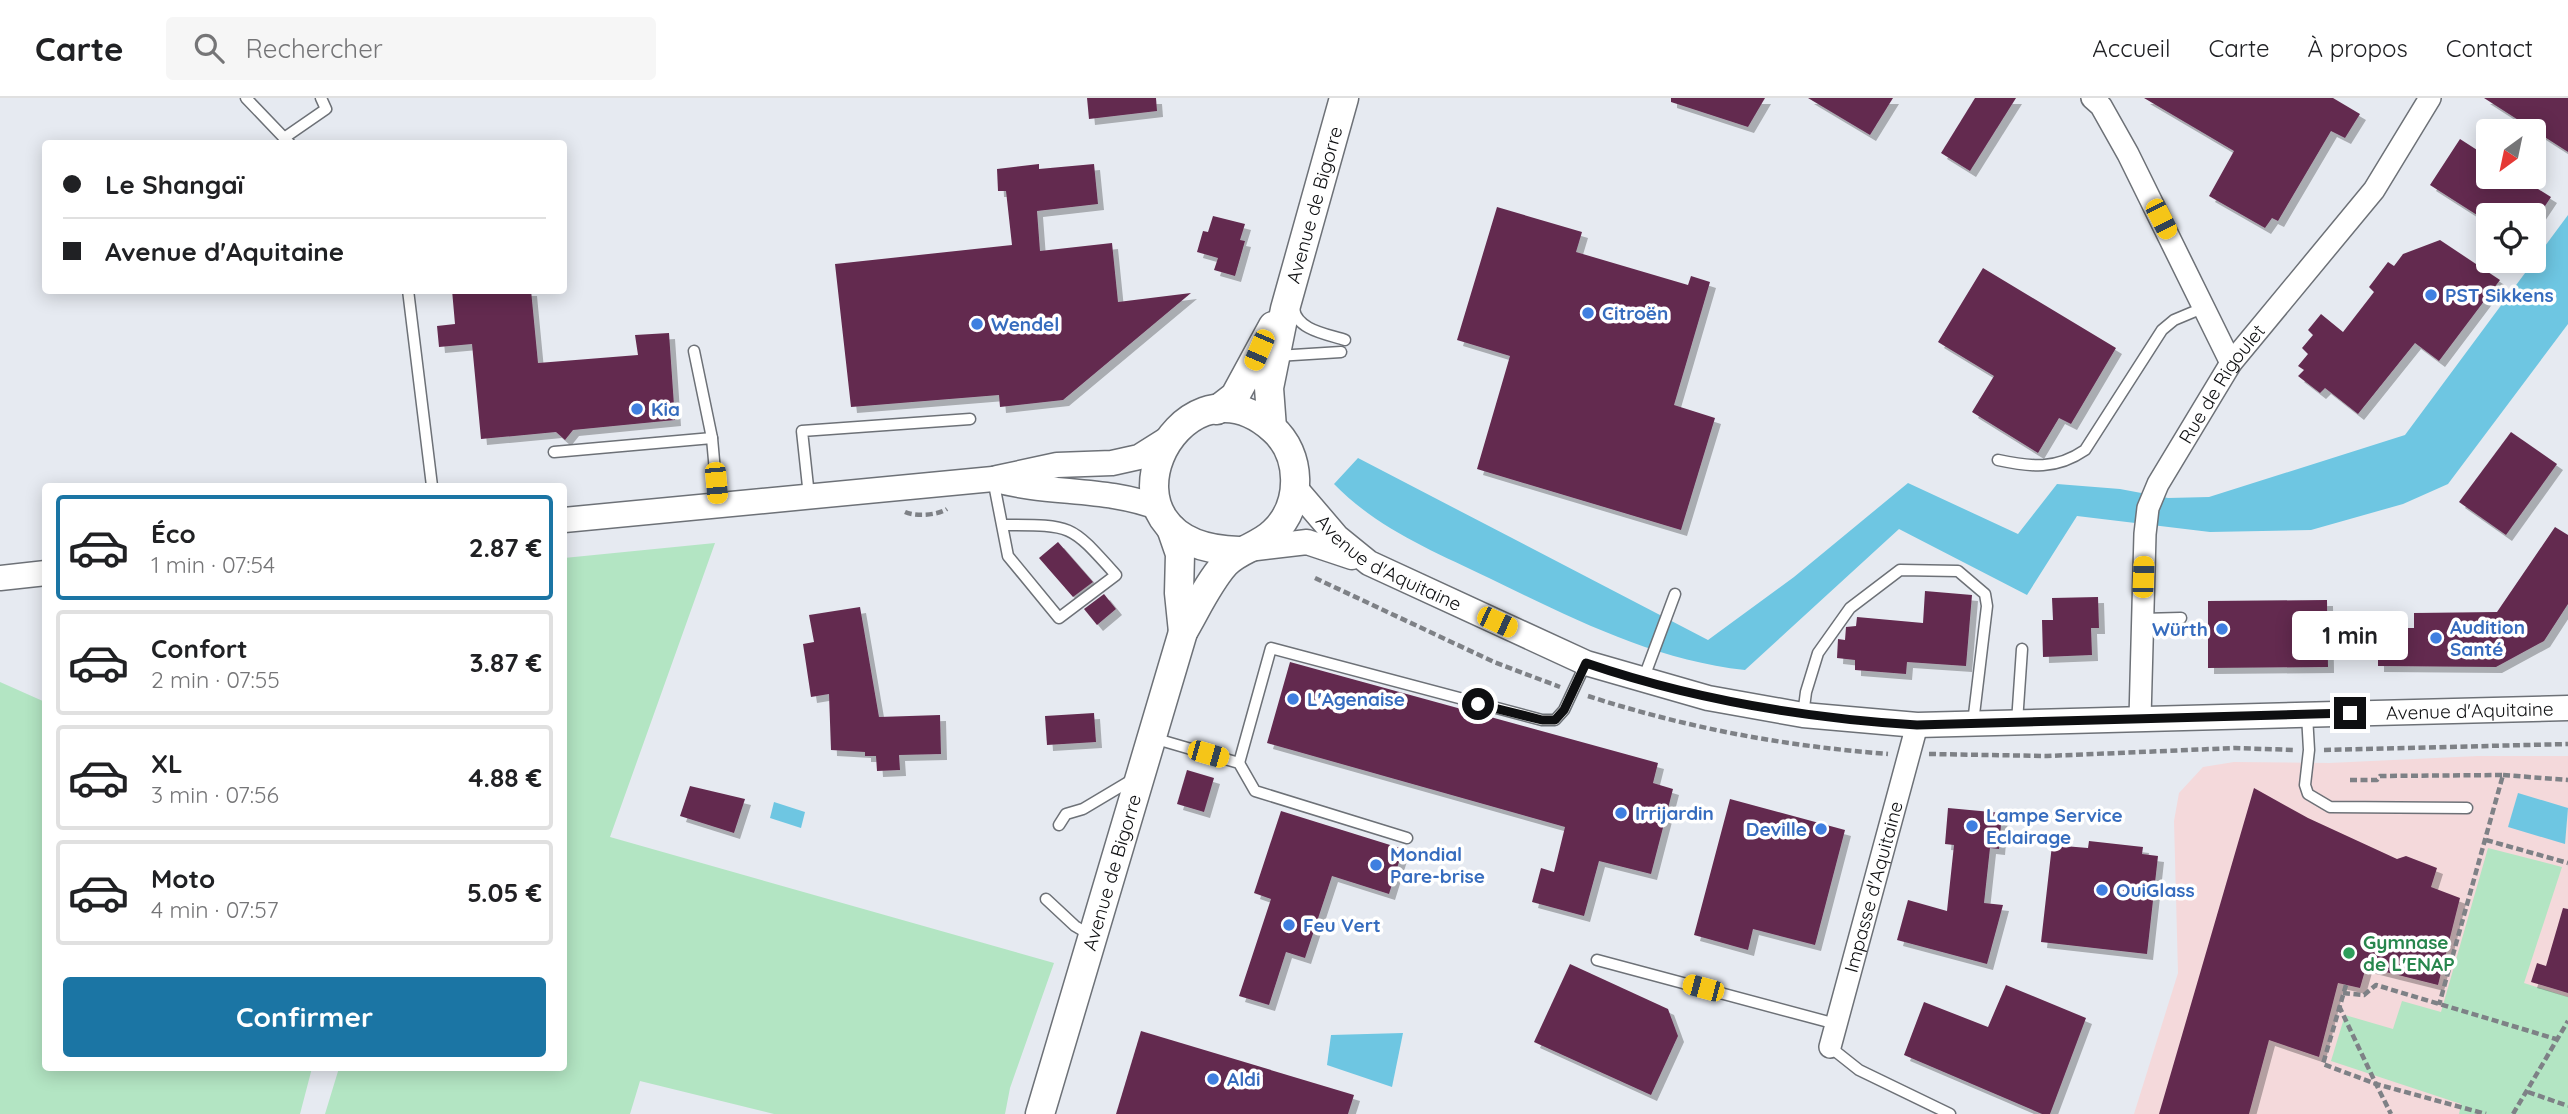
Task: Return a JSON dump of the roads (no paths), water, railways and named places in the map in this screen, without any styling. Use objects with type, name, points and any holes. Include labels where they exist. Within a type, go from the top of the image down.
[{"type":"main road","name":"Avenue de Bigorre","points":[[1272,428],[1269,388],[1287,298],[1344,98]]},
{"type":"main road","name":"Avenue de Bigorre","points":[[1217,410],[1235,396],[1287,298]]},
{"type":"main road","points":[[1217,410],[1237,411],[1256,417],[1272,428],[1287,446],[1295,466],[1296,489],[1292,505],[1279,527],[1260,543],[1242,551],[1210,551],[1189,542],[1165,518],[1153,485],[1156,461],[1166,440],[1180,425],[1197,415],[1217,410]]},
{"type":"main road","name":"Avenue de Bigorre","points":[[1165,518],[1181,554],[1179,593],[1183,632]]},
{"type":"main road","name":"Avenue de Bigorre","points":[[1040,1114],[1183,632],[1224,565],[1242,551]]},
{"type":"street","points":[[2092,98],[2101,106],[2128,154],[2231,363]]},
{"type":"street","name":"Rue de Rigoulet","points":[[2140,718],[2145,534],[2148,508],[2158,484],[2231,363],[2374,190],[2430,98]]},
{"type":"street","points":[[567,520],[993,479],[1058,465],[1112,463],[1139,457],[1166,440]]},
{"type":"street","points":[[993,479],[1013,485],[1110,495],[1165,518]]},
{"type":"street","name":"Avenue d'Aquitaine","points":[[1296,489],[1337,537],[1369,563],[1586,663],[1708,698],[1803,715],[1917,725],[2568,708]]},
{"type":"street","points":[[1242,551],[1307,542],[1369,563]]},
{"type":"street","points":[[0,578],[42,573]]},
{"type":"street","name":"Impasse d'Aquitaine","points":[[1830,1047],[1917,725]]},
{"type":"lane","points":[[246,98],[286,140]]},
{"type":"lane","points":[[288,140],[326,109],[321,98]]},
{"type":"lane","points":[[408,294],[432,483]]},
{"type":"lane","points":[[1287,298],[1295,318],[1304,326],[1345,340]]},
{"type":"lane","points":[[1998,460],[2033,467],[2070,460],[2085,450],[2162,330],[2174,320],[2205,307]]},
{"type":"lane","points":[[694,351],[712,438],[718,505]]},
{"type":"lane","points":[[1277,356],[1341,352]]},
{"type":"lane","points":[[809,496],[802,431],[970,419]]},
{"type":"lane","points":[[554,452],[712,438]]},
{"type":"lane","points":[[993,479],[1008,556],[1059,618],[1116,575],[1080,535],[1057,525],[1004,525]]},
{"type":"lane","points":[[1803,715],[1806,692],[1818,653],[1850,608],[1900,570],[1958,571],[1985,594],[1987,606],[1973,723]]},
{"type":"lane","points":[[1643,680],[1675,594]]},
{"type":"lane","points":[[2142,620],[2181,618]]},
{"type":"lane","points":[[1239,763],[1272,648],[1542,720],[1555,720],[1564,710],[1586,663]]},
{"type":"lane","points":[[2017,722],[2022,649]]},
{"type":"lane","points":[[2307,714],[2309,751],[2305,785],[2308,794],[2330,807],[2467,808]]},
{"type":"lane","points":[[1153,738],[1239,763],[1255,791],[1408,838]]},
{"type":"lane","points":[[1059,825],[1066,814],[1083,808],[1143,772]]},
{"type":"lane","points":[[1046,899],[1075,926],[1092,936]]},
{"type":"lane","points":[[1597,960],[1836,1024]]},
{"type":"lane","points":[[1830,1047],[1859,1070],[1950,1114]]},
{"type":"water","points":[[2568,215],[2568,324],[2448,484],[2403,504],[2311,530],[2210,532],[2077,516],[2027,595],[1899,529],[1745,670],[1678,657],[1581,622],[1407,538],[1369,514],[1334,484],[1358,458],[1708,640],[1794,577],[1908,483],[2018,534],[2057,484],[2120,489],[2168,498],[2209,497],[2405,435],[2525,273],[2546,273],[2546,245]]},
{"type":"water","points":[[2518,793],[2568,808],[2565,844],[2508,827]]},
{"type":"water","points":[[774,802],[805,812],[801,828],[770,818]]},
{"type":"water","points":[[1403,1033],[1392,1087],[1327,1065],[1331,1035]]},
{"type":"place","name":"PST Sikkens","points":[[2431,295]]},
{"type":"place","name":"Citroën","points":[[1588,313]]},
{"type":"place","name":"Wendel","points":[[977,324]]},
{"type":"place","name":"Kia","points":[[637,409]]},
{"type":"place","name":"Würth","points":[[2222,629]]},
{"type":"place","name":"Audition Santé","points":[[2436,638]]},
{"type":"place","name":"L'Agenaise","points":[[1293,699]]},
{"type":"place","name":"Irrijardin","points":[[1621,813]]},
{"type":"place","name":"Lampe Service Eclairage","points":[[1972,826]]},
{"type":"place","name":"Deville","points":[[1821,829]]},
{"type":"place","name":"Mondial Pare-brise","points":[[1376,865]]},
{"type":"place","name":"OuiGlass","points":[[2102,890]]},
{"type":"place","name":"Feu Vert","points":[[1289,925]]},
{"type":"place","name":"Gymnase de L'ENAP","points":[[2349,953]]},
{"type":"place","name":"Aldi","points":[[1213,1079]]}]
